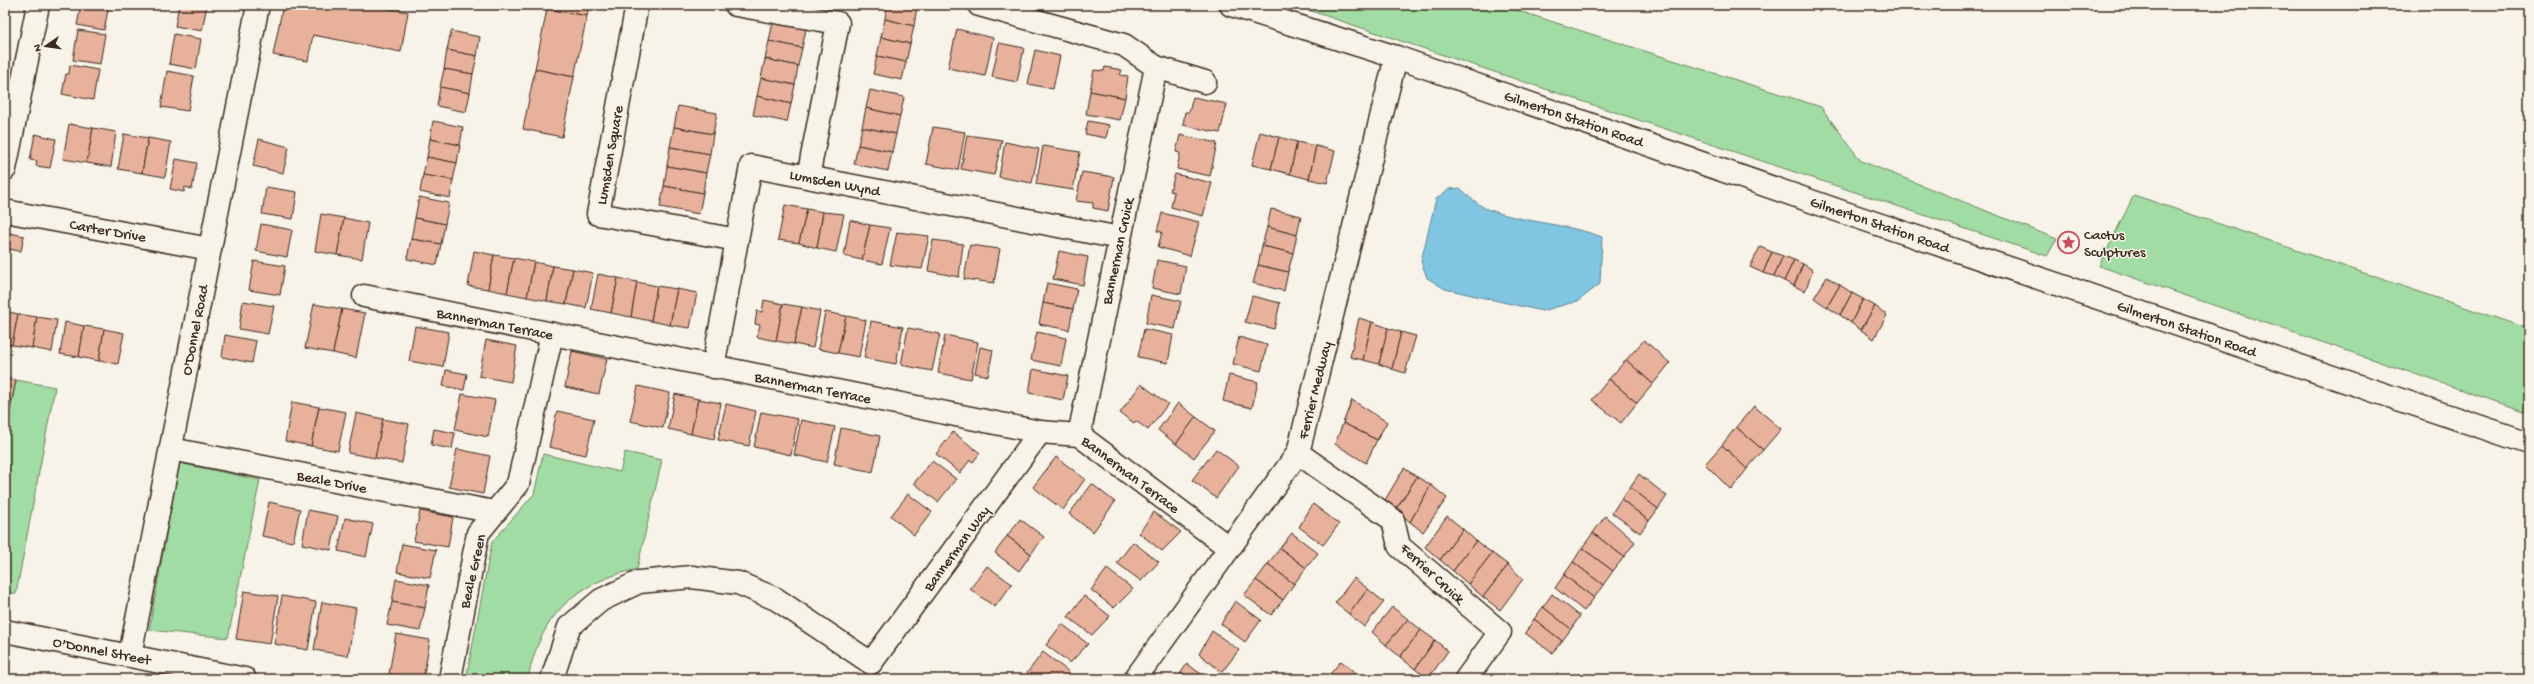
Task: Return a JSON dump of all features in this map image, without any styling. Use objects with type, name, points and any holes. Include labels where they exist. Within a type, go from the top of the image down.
[{"type":"street","name":"O'Donnel Road","points":[[130,655],[258,5]]},
{"type":"street","name":"Lumsden Square","points":[[637,5],[598,214],[737,240]]},
{"type":"street","points":[[736,5],[838,23],[808,177]]},
{"type":"street","points":[[979,5],[1124,45],[1156,67],[1205,82]]},
{"type":"street","name":"Gilmerton Station Road","points":[[1231,5],[1396,57],[1854,216],[2529,443]]},
{"type":"street","points":[[5,168],[32,6]]},
{"type":"street","name":"Ferrier Medway","points":[[1135,679],[1228,547],[1298,453],[1396,57]]},
{"type":"street","name":"Bannerman Cruick","points":[[1079,434],[1156,67]]},
{"type":"street","name":"Lumsden Wynd","points":[[713,367],[751,166],[1120,238]]},
{"type":"street","name":"Carter Drive","points":[[5,211],[210,249]]},
{"type":"street","name":"Bannerman Terrace","points":[[364,296],[1040,432],[1079,434],[1228,547]]},
{"type":"street","name":"Beale Green","points":[[450,679],[478,533],[518,484],[552,334]]},
{"type":"street","name":"Bannerman Way","points":[[552,679],[569,627],[601,600],[639,582],[692,577],[738,583],[776,599],[871,663],[1040,432]]},
{"type":"street","name":"Beale Drive","points":[[171,449],[494,512]]},
{"type":"street","name":"Ferrier Cruick","points":[[1298,453],[1393,520],[1399,546],[1500,632],[1466,679]]},
{"type":"street","name":"O'Donnel Street","points":[[5,631],[245,679]]},
{"type":"green space","points":[[1293,5],[1500,5],[1821,107],[1861,161],[2057,239],[2047,256]]},
{"type":"green space","points":[[2134,195],[2529,329],[2529,413],[2099,266]]},
{"type":"green space","points":[[16,380],[55,387],[16,594],[5,592],[5,437]]},
{"type":"green space","points":[[625,452],[662,460],[637,569],[615,575],[595,583],[578,593],[563,606],[551,620],[541,637],[528,679],[466,679],[492,542],[534,494],[543,454],[620,472]]},
{"type":"green space","points":[[179,463],[260,480],[228,638],[149,630]]},
{"type":"water","points":[[1460,188],[1487,209],[1501,214],[1588,232],[1602,237],[1600,284],[1578,301],[1542,311],[1445,289],[1427,278],[1421,261],[1436,199],[1449,189]]},
{"type":"building","points":[[81,5],[109,5],[104,30],[77,25]]},
{"type":"building","points":[[179,5],[207,5],[202,31],[175,26]]},
{"type":"building","points":[[283,5],[369,5],[408,12],[401,52],[313,35],[308,61],[273,55]]},
{"type":"building","points":[[548,5],[589,5],[587,16],[547,9]]},
{"type":"building","points":[[887,5],[917,7],[914,26],[885,19]]},
{"type":"building","points":[[547,9],[587,16],[574,77],[535,69]]},
{"type":"building","points":[[885,19],[914,26],[910,44],[881,37]]},
{"type":"building","points":[[773,22],[806,29],[802,48],[769,41]]},
{"type":"building","points":[[957,29],[993,38],[985,76],[948,68]]},
{"type":"building","points":[[78,30],[105,34],[100,64],[73,60]]},
{"type":"building","points":[[451,31],[480,37],[477,56],[447,50]]},
{"type":"building","points":[[174,34],[201,39],[196,69],[169,64]]},
{"type":"building","points":[[881,37],[910,44],[906,62],[877,56]]},
{"type":"building","points":[[769,41],[802,48],[798,66],[765,59]]},
{"type":"building","points":[[999,43],[1024,48],[1017,82],[992,77]]},
{"type":"building","points":[[447,50],[477,56],[473,74],[444,69]]},
{"type":"building","points":[[1035,50],[1060,56],[1053,89],[1028,84]]},
{"type":"building","points":[[877,56],[906,62],[902,80],[873,74]]},
{"type":"building","points":[[765,59],[798,66],[795,85],[761,78]]},
{"type":"building","points":[[70,65],[98,70],[93,100],[62,94],[66,74],[69,74]]},
{"type":"building","points":[[1105,67],[1122,70],[1120,75],[1128,76],[1125,98],[1090,91],[1094,70],[1104,71]]},
{"type":"building","points":[[444,69],[473,74],[470,93],[440,87]]},
{"type":"building","points":[[535,69],[574,77],[562,137],[523,129]]},
{"type":"building","points":[[167,71],[194,76],[188,111],[161,107]]},
{"type":"building","points":[[761,78],[795,85],[791,104],[757,96]]},
{"type":"building","points":[[440,87],[470,93],[466,112],[437,106]]},
{"type":"building","points":[[870,90],[904,97],[900,116],[866,108]]},
{"type":"building","points":[[1090,91],[1125,98],[1120,120],[1086,114]]},
{"type":"building","points":[[757,96],[791,104],[787,122],[753,115]]},
{"type":"building","points":[[1193,97],[1227,104],[1220,133],[1183,125],[1185,112],[1189,112]]},
{"type":"building","points":[[678,106],[717,113],[713,134],[674,127]]},
{"type":"building","points":[[866,108],[900,116],[896,134],[862,127]]},
{"type":"building","points":[[433,121],[463,127],[460,145],[430,139]]},
{"type":"building","points":[[1088,121],[1109,125],[1106,138],[1085,134]]},
{"type":"building","points":[[69,124],[93,128],[87,163],[63,159]]},
{"type":"building","points":[[674,127],[713,134],[710,154],[670,147]]},
{"type":"building","points":[[862,127],[896,134],[892,152],[858,145]]},
{"type":"building","points":[[933,127],[965,132],[958,170],[926,164]]},
{"type":"building","points":[[93,128],[116,132],[111,167],[87,163]]},
{"type":"building","points":[[1260,132],[1279,137],[1271,169],[1252,165]]},
{"type":"building","points":[[35,134],[56,139],[50,168],[36,166],[37,161],[30,160]]},
{"type":"building","points":[[124,134],[148,138],[142,173],[118,169]]},
{"type":"building","points":[[967,135],[1002,140],[994,175],[961,169]]},
{"type":"building","points":[[1180,135],[1217,143],[1210,176],[1177,169],[1180,153],[1176,152]]},
{"type":"building","points":[[1279,137],[1297,142],[1290,174],[1271,169]]},
{"type":"building","points":[[148,138],[171,142],[165,177],[142,173]]},
{"type":"building","points":[[259,139],[289,147],[283,173],[253,166]]},
{"type":"building","points":[[430,139],[460,145],[457,163],[427,157]]},
{"type":"building","points":[[1005,142],[1039,149],[1032,183],[999,177]]},
{"type":"building","points":[[1297,142],[1316,146],[1309,179],[1290,174]]},
{"type":"building","points":[[858,145],[892,152],[888,171],[854,164]]},
{"type":"building","points":[[1043,146],[1080,152],[1073,190],[1036,184]]},
{"type":"building","points":[[1316,146],[1335,151],[1327,183],[1309,179]]},
{"type":"building","points":[[670,147],[710,154],[706,173],[667,166]]},
{"type":"building","points":[[427,157],[457,163],[453,180],[423,175]]},
{"type":"building","points":[[176,159],[197,163],[192,189],[185,187],[184,192],[170,189]]},
{"type":"building","points":[[667,166],[706,173],[703,193],[664,186]]},
{"type":"building","points":[[1082,172],[1114,177],[1108,211],[1093,208],[1093,203],[1076,201]]},
{"type":"building","points":[[1175,174],[1212,183],[1203,216],[1171,207],[1174,192],[1170,191]]},
{"type":"building","points":[[423,175],[453,180],[450,198],[420,192]]},
{"type":"building","points":[[664,186],[703,193],[699,214],[660,207]]},
{"type":"building","points":[[266,187],[297,192],[293,219],[262,214]]},
{"type":"building","points":[[419,197],[449,203],[445,224],[415,218]]},
{"type":"building","points":[[785,205],[807,209],[799,243],[778,240]]},
{"type":"building","points":[[807,209],[823,212],[817,248],[799,243]]},
{"type":"building","points":[[1271,209],[1301,216],[1297,235],[1267,227]]},
{"type":"building","points":[[823,212],[844,214],[836,252],[817,248]]},
{"type":"building","points":[[1162,213],[1199,222],[1190,256],[1158,247],[1162,232],[1157,231]]},
{"type":"building","points":[[321,214],[344,218],[337,255],[315,251]]},
{"type":"building","points":[[344,218],[368,223],[362,259],[337,255]]},
{"type":"building","points":[[415,218],[445,224],[441,244],[411,239]]},
{"type":"building","points":[[850,220],[870,225],[862,260],[844,256]]},
{"type":"building","points":[[261,224],[292,230],[287,257],[256,251]]},
{"type":"building","points":[[870,225],[890,228],[882,264],[862,260]]},
{"type":"building","points":[[1267,227],[1297,235],[1293,253],[1262,246]]},
{"type":"building","points":[[897,232],[929,236],[922,269],[890,265]]},
{"type":"building","points":[[10,233],[24,236],[21,251],[7,249]]},
{"type":"building","points":[[411,239],[441,244],[437,265],[407,259]]},
{"type":"building","points":[[933,240],[963,244],[959,277],[928,271]]},
{"type":"building","points":[[970,245],[1000,249],[994,283],[964,279]]},
{"type":"building","points":[[1262,246],[1293,253],[1288,272],[1258,265]]},
{"type":"building","points":[[1760,247],[1772,252],[1763,273],[1750,267]]},
{"type":"building","points":[[474,251],[494,255],[488,289],[468,286]]},
{"type":"building","points":[[1059,251],[1088,257],[1083,285],[1053,279]]},
{"type":"building","points":[[1772,252],[1783,256],[1774,276],[1763,273]]},
{"type":"building","points":[[494,255],[514,258],[507,293],[488,289]]},
{"type":"building","points":[[1783,256],[1794,260],[1784,281],[1774,276]]},
{"type":"building","points":[[514,258],[534,262],[527,297],[507,293]]},
{"type":"building","points":[[1157,260],[1186,266],[1181,294],[1152,288]]},
{"type":"building","points":[[1794,260],[1803,264],[1794,286],[1784,281]]},
{"type":"building","points":[[254,261],[285,266],[280,295],[249,290]]},
{"type":"building","points":[[534,262],[553,266],[547,301],[527,297]]},
{"type":"building","points":[[1803,264],[1813,270],[1805,291],[1794,286]]},
{"type":"building","points":[[1258,265],[1288,272],[1284,291],[1253,283]]},
{"type":"building","points":[[553,266],[573,269],[566,304],[547,301]]},
{"type":"building","points":[[573,269],[593,273],[586,308],[566,304]]},
{"type":"building","points":[[598,274],[618,278],[611,313],[591,309]]},
{"type":"building","points":[[1827,277],[1840,285],[1827,307],[1814,298]]},
{"type":"building","points":[[618,278],[637,282],[631,317],[611,313]]},
{"type":"building","points":[[637,282],[657,286],[651,321],[631,317]]},
{"type":"building","points":[[1047,283],[1077,289],[1073,309],[1043,303]]},
{"type":"building","points":[[1840,285],[1852,293],[1840,315],[1827,307]]},
{"type":"building","points":[[657,286],[677,289],[670,325],[651,321]]},
{"type":"building","points":[[677,289],[697,293],[690,328],[670,325]]},
{"type":"building","points":[[1852,293],[1863,299],[1851,323],[1840,315]]},
{"type":"building","points":[[1151,295],[1181,301],[1175,329],[1146,323]]},
{"type":"building","points":[[1252,296],[1280,303],[1274,329],[1245,322]]},
{"type":"building","points":[[1863,299],[1875,306],[1861,330],[1851,323]]},
{"type":"building","points":[[764,300],[783,304],[776,341],[757,337],[760,325],[755,324],[757,311],[762,312]]},
{"type":"building","points":[[243,301],[274,306],[268,334],[239,329]]},
{"type":"building","points":[[1043,303],[1073,309],[1069,330],[1039,324]]},
{"type":"building","points":[[314,304],[342,309],[333,353],[305,348]]},
{"type":"building","points":[[783,304],[802,307],[794,344],[776,341]]},
{"type":"building","points":[[1875,306],[1887,315],[1874,339],[1861,330]]},
{"type":"building","points":[[802,307],[820,311],[813,348],[794,344]]},
{"type":"building","points":[[342,309],[365,313],[356,358],[333,353]]},
{"type":"building","points":[[5,311],[18,314],[12,345],[5,344]]},
{"type":"building","points":[[825,312],[846,316],[838,353],[818,349]]},
{"type":"building","points":[[18,314],[37,317],[32,348],[12,345]]},
{"type":"building","points":[[846,316],[866,320],[859,357],[838,353]]},
{"type":"building","points":[[37,317],[57,320],[52,352],[32,348]]},
{"type":"building","points":[[1359,318],[1372,322],[1363,360],[1350,357]]},
{"type":"building","points":[[871,321],[903,327],[896,364],[864,358]]},
{"type":"building","points":[[65,322],[84,326],[79,357],[60,354]]},
{"type":"building","points":[[1372,322],[1388,328],[1379,364],[1363,360]]},
{"type":"building","points":[[84,326],[104,329],[99,361],[79,357]]},
{"type":"building","points":[[415,326],[449,332],[443,367],[409,361]]},
{"type":"building","points":[[908,328],[940,334],[932,371],[901,365]]},
{"type":"building","points":[[1388,328],[1401,332],[1392,369],[1379,364]]},
{"type":"building","points":[[104,329],[124,333],[118,364],[99,361]]},
{"type":"building","points":[[1144,329],[1173,335],[1168,363],[1138,357]]},
{"type":"building","points":[[1037,332],[1066,338],[1061,366],[1031,360]]},
{"type":"building","points":[[1401,332],[1416,336],[1405,373],[1392,369]]},
{"type":"building","points":[[225,335],[256,341],[252,363],[222,357]]},
{"type":"building","points":[[945,335],[978,342],[971,379],[938,373]]},
{"type":"building","points":[[1239,337],[1267,345],[1261,371],[1233,364]]},
{"type":"building","points":[[486,340],[517,346],[511,382],[479,376]]},
{"type":"building","points":[[1644,340],[1670,363],[1653,384],[1626,360]]},
{"type":"building","points":[[980,347],[993,350],[988,376],[975,373]]},
{"type":"building","points":[[572,351],[607,359],[599,394],[565,387]]},
{"type":"building","points":[[1626,360],[1653,384],[1637,403],[1609,379]]},
{"type":"building","points":[[1033,369],[1068,376],[1063,400],[1029,393]]},
{"type":"building","points":[[446,370],[467,374],[464,390],[443,386]]},
{"type":"building","points":[[1229,375],[1258,382],[1252,408],[1223,401]]},
{"type":"building","points":[[5,378],[16,380],[12,400],[5,399]]},
{"type":"building","points":[[1609,379],[1637,403],[1621,423],[1592,400]]},
{"type":"building","points":[[1141,384],[1168,404],[1148,430],[1136,421],[1134,423],[1120,413]]},
{"type":"building","points":[[638,386],[670,393],[663,428],[630,421]]},
{"type":"building","points":[[462,394],[495,400],[488,437],[455,430]]},
{"type":"building","points":[[675,394],[698,399],[691,434],[668,429]]},
{"type":"building","points":[[5,399],[12,400],[8,421],[5,420]]},
{"type":"building","points":[[698,399],[721,403],[714,439],[691,434]]},
{"type":"building","points":[[1352,400],[1387,422],[1377,440],[1343,423]]},
{"type":"building","points":[[292,402],[319,407],[311,446],[285,441]]},
{"type":"building","points":[[1178,403],[1196,417],[1176,444],[1158,430]]},
{"type":"building","points":[[726,404],[756,411],[749,446],[718,440]]},
{"type":"building","points":[[1754,406],[1781,429],[1763,450],[1736,427]]},
{"type":"building","points":[[319,407],[346,412],[338,451],[311,446]]},
{"type":"building","points":[[557,411],[594,419],[586,455],[549,447]]},
{"type":"building","points":[[761,412],[798,419],[791,455],[754,447]]},
{"type":"building","points":[[356,413],[383,419],[375,458],[348,453]]},
{"type":"building","points":[[1196,417],[1215,431],[1194,458],[1176,444]]},
{"type":"building","points":[[383,419],[409,424],[402,463],[375,458]]},
{"type":"building","points":[[801,420],[835,427],[827,462],[794,455]]},
{"type":"building","points":[[1343,423],[1377,440],[1366,463],[1335,444]]},
{"type":"building","points":[[1736,427],[1763,450],[1747,469],[1722,445]]},
{"type":"building","points":[[841,428],[880,436],[873,472],[834,464]]},
{"type":"building","points":[[434,429],[455,433],[452,449],[431,445]]},
{"type":"building","points":[[953,432],[980,453],[973,462],[970,460],[960,473],[936,454]]},
{"type":"building","points":[[1722,445],[1747,469],[1731,490],[1705,464]]},
{"type":"building","points":[[457,449],[490,456],[483,494],[449,487]]},
{"type":"building","points":[[1216,449],[1239,466],[1216,498],[1192,480]]},
{"type":"building","points":[[1056,457],[1085,479],[1063,510],[1033,487]]},
{"type":"building","points":[[932,461],[956,479],[938,502],[914,483]]},
{"type":"building","points":[[1404,468],[1417,477],[1396,509],[1385,500]]},
{"type":"building","points":[[1639,474],[1667,496],[1658,509],[1630,487]]},
{"type":"building","points":[[1417,477],[1431,485],[1410,522],[1396,509]]},
{"type":"building","points":[[1092,484],[1115,502],[1093,532],[1069,514]]},
{"type":"building","points":[[1431,485],[1447,498],[1423,532],[1410,522]]},
{"type":"building","points":[[1630,487],[1658,509],[1649,521],[1621,499]]},
{"type":"building","points":[[908,494],[932,512],[914,535],[891,516]]},
{"type":"building","points":[[1621,499],[1649,521],[1640,533],[1612,513]]},
{"type":"building","points":[[269,502],[300,509],[293,542],[262,536]]},
{"type":"building","points":[[1313,504],[1339,524],[1323,545],[1299,527]]},
{"type":"building","points":[[308,510],[338,516],[331,550],[302,544]]},
{"type":"building","points":[[420,511],[453,517],[448,547],[414,541]]},
{"type":"building","points":[[1154,512],[1181,532],[1162,551],[1139,533]]},
{"type":"building","points":[[1447,516],[1463,529],[1440,560],[1425,547]]},
{"type":"building","points":[[1605,516],[1635,542],[1624,557],[1593,533]]},
{"type":"building","points":[[345,518],[373,524],[366,557],[338,551]]},
{"type":"building","points":[[1020,519],[1044,537],[1031,554],[1007,536]]},
{"type":"building","points":[[1463,529],[1476,541],[1453,571],[1440,560]]},
{"type":"building","points":[[1292,533],[1318,553],[1306,568],[1280,548]]},
{"type":"building","points":[[1593,533],[1624,557],[1613,571],[1582,548]]},
{"type":"building","points":[[1007,536],[1031,554],[1019,571],[995,553]]},
{"type":"building","points":[[1476,541],[1492,553],[1468,584],[1453,571]]},
{"type":"building","points":[[1133,542],[1159,562],[1141,581],[1117,563]]},
{"type":"building","points":[[402,544],[436,550],[430,578],[397,572]]},
{"type":"building","points":[[1280,548],[1306,568],[1294,584],[1268,564]]},
{"type":"building","points":[[1582,548],[1613,571],[1603,585],[1573,562]]},
{"type":"building","points":[[1492,553],[1508,565],[1483,597],[1468,584]]},
{"type":"building","points":[[1573,562],[1603,585],[1594,598],[1564,575]]},
{"type":"building","points":[[1268,564],[1294,584],[1283,600],[1256,580]]},
{"type":"building","points":[[1508,565],[1523,579],[1500,610],[1483,597]]},
{"type":"building","points":[[987,566],[1012,584],[995,607],[970,589]]},
{"type":"building","points":[[1107,569],[1133,589],[1114,608],[1091,590]]},
{"type":"building","points":[[1564,575],[1594,598],[1584,611],[1555,588]]},
{"type":"building","points":[[1354,578],[1368,589],[1349,614],[1335,603]]},
{"type":"building","points":[[396,579],[429,585],[425,608],[392,602]]},
{"type":"building","points":[[1256,580],[1283,600],[1271,615],[1244,595]]},
{"type":"building","points":[[1368,589],[1384,602],[1364,627],[1349,614]]},
{"type":"building","points":[[244,591],[278,596],[270,644],[236,639]]},
{"type":"building","points":[[1552,594],[1580,616],[1571,629],[1543,607]]},
{"type":"building","points":[[282,596],[316,602],[308,650],[274,644]]},
{"type":"building","points":[[1084,596],[1110,616],[1092,635],[1068,617]]},
{"type":"building","points":[[1235,601],[1261,620],[1245,642],[1221,624]]},
{"type":"building","points":[[322,602],[356,608],[348,656],[314,650]]},
{"type":"building","points":[[392,602],[425,608],[420,631],[387,625]]},
{"type":"building","points":[[1392,607],[1408,619],[1386,645],[1372,632]]},
{"type":"building","points":[[1543,607],[1571,629],[1562,641],[1534,619]]},
{"type":"building","points":[[1408,619],[1421,630],[1400,657],[1386,645]]},
{"type":"building","points":[[1534,619],[1562,641],[1552,653],[1525,633]]},
{"type":"building","points":[[1062,624],[1088,644],[1070,663],[1046,645]]},
{"type":"building","points":[[1421,630],[1435,640],[1415,669],[1400,657]]},
{"type":"building","points":[[1212,631],[1239,650],[1222,672],[1199,654]]},
{"type":"building","points":[[396,634],[430,640],[423,679],[389,674]]},
{"type":"building","points":[[1435,640],[1448,651],[1428,679],[1415,669]]},
{"type":"building","points":[[1043,652],[1069,672],[1063,679],[1035,679],[1027,673]]},
{"type":"building","points":[[1341,661],[1363,679],[1326,679]]},
{"type":"building","points":[[1187,664],[1208,679],[1179,679],[1182,676],[1180,674]]},
{"type":"place","name":"Cactus Sculptures","points":[[2069,243]]}]
